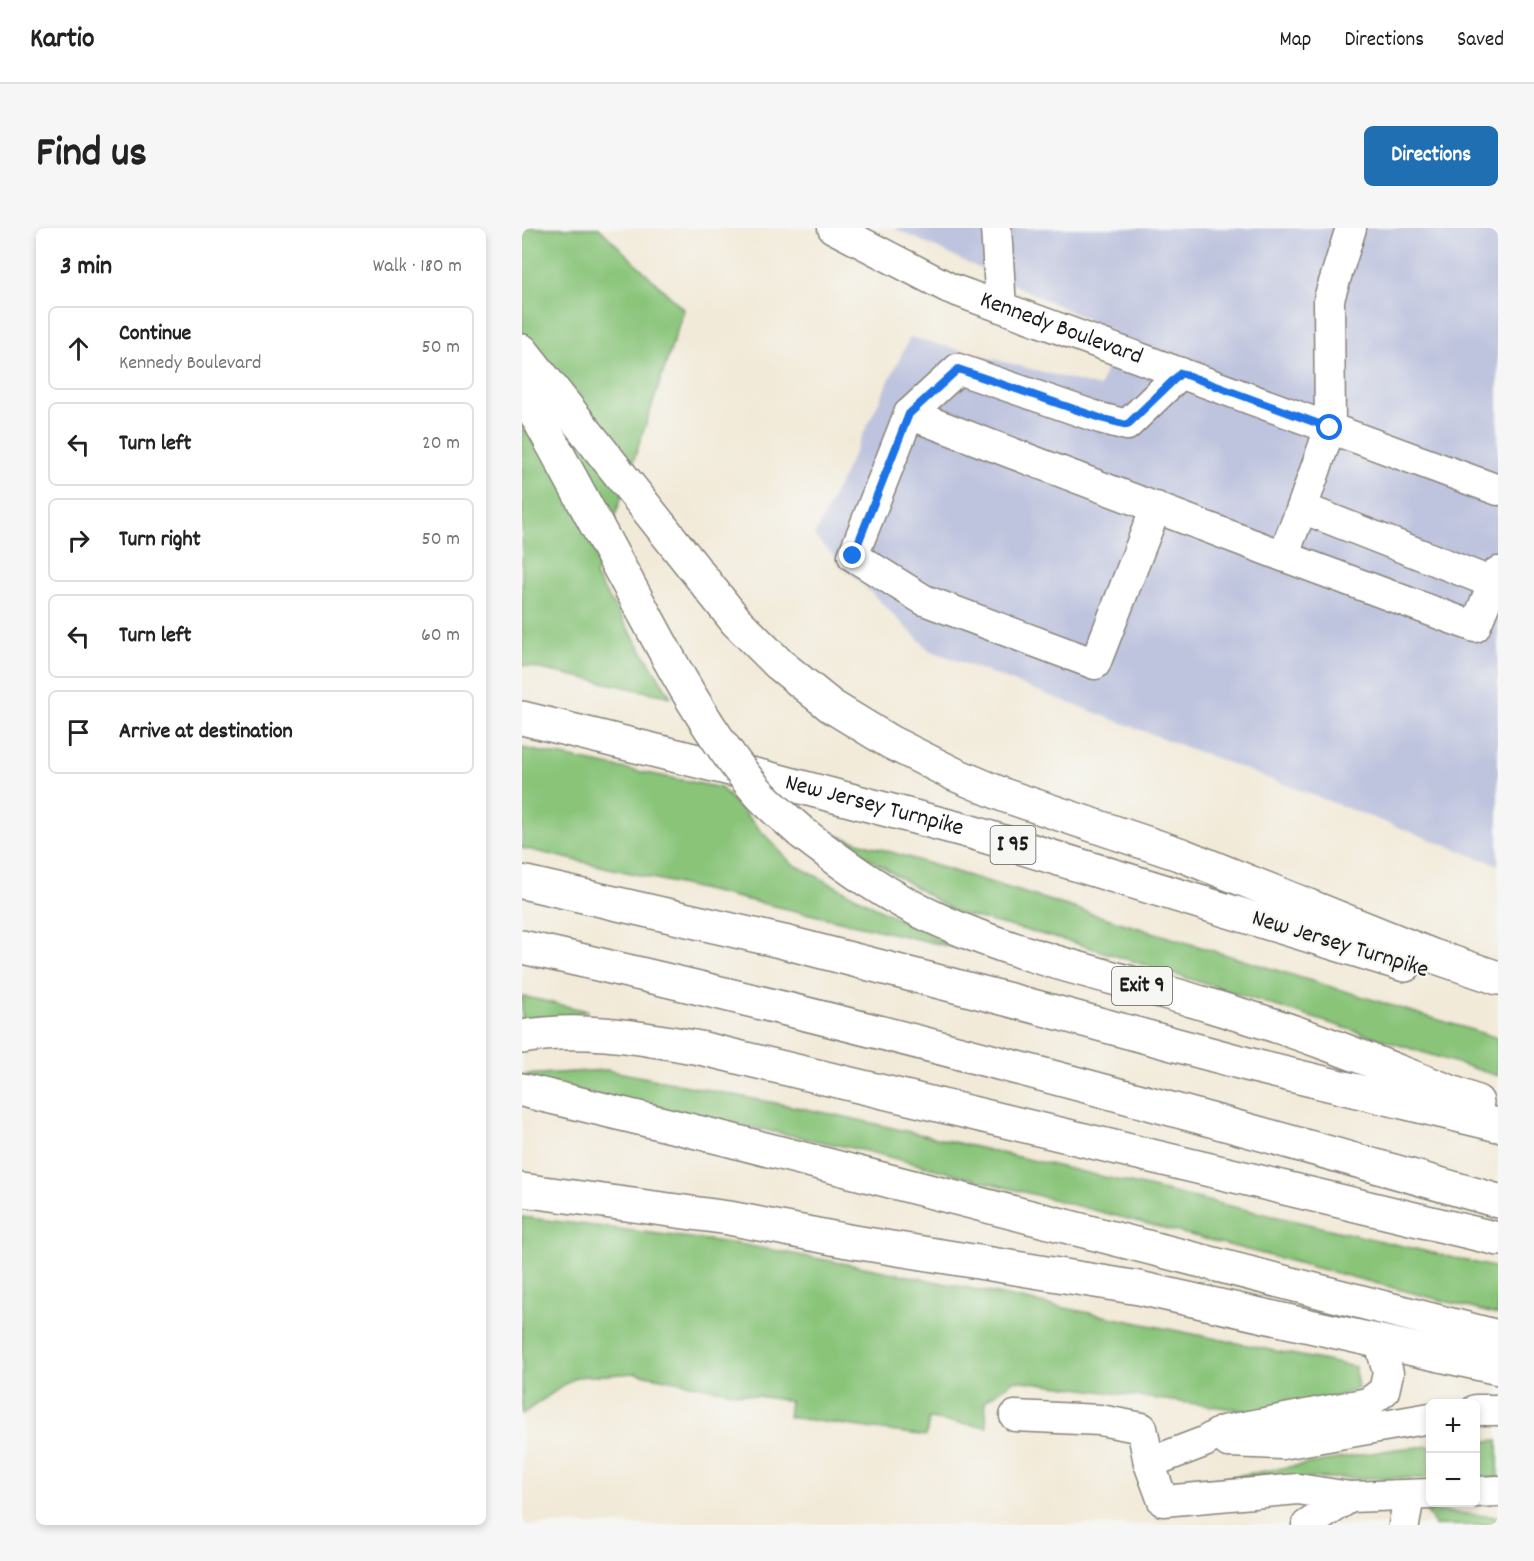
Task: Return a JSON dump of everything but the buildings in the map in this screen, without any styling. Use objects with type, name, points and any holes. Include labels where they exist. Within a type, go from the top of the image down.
[{"type":"highway","points":[[522,351],[736,621],[778,664],[831,706],[912,753],[1006,796],[1182,855],[1433,956],[1498,978]]},
{"type":"highway","name":"Exit 9","points":[[522,388],[697,711],[726,753],[759,793],[801,832],[843,865],[883,891],[937,920],[995,944],[1054,963],[1169,993],[1261,1021],[1498,1110]]},
{"type":"highway","name":"New Jersey Turnpike","points":[[522,718],[744,772],[970,832],[1498,993]]},
{"type":"highway","points":[[522,882],[784,942],[1258,1067],[1498,1125]]},
{"type":"highway","points":[[522,948],[789,1009],[1030,1070],[1498,1201]]},
{"type":"highway","points":[[522,1037],[579,1032],[634,1036],[700,1048],[1498,1239]]},
{"type":"highway","points":[[522,1090],[733,1141],[1498,1337]]},
{"type":"highway","points":[[522,1190],[729,1218],[848,1241],[1139,1288],[1498,1368]]},
{"type":"street","points":[[996,228],[1001,307]]},
{"type":"street","points":[[1283,556],[1330,428],[1329,299],[1351,228]]},
{"type":"street","name":"Kennedy Boulevard","points":[[849,232],[949,288],[1498,490]]},
{"type":"street","points":[[1156,507],[1095,664],[924,600],[853,556],[909,414],[958,369],[1100,418],[1127,425],[1181,373]]},
{"type":"street","points":[[909,414],[1474,627],[1496,577],[1302,508]]},
{"type":"street","points":[[1149,1463],[1203,1442],[1223,1431],[1368,1403],[1384,1391],[1388,1373],[1380,1342]]},
{"type":"street","points":[[1480,1410],[1498,1410]]},
{"type":"street","points":[[1015,1416],[1100,1420],[1142,1428],[1149,1463],[1163,1501],[1298,1489],[1350,1497],[1420,1494],[1404,1525]]},
{"type":"street","points":[[1203,1442],[1282,1444],[1426,1419]]},
{"type":"street","points":[[1480,1492],[1498,1491]]},
{"type":"street","points":[[1307,1525],[1350,1497]]},
{"type":"shaded area","points":[[894,228],[1498,228],[1498,865],[929,650],[814,536],[910,337],[1100,387],[1116,333]]},
{"type":"green space","points":[[522,228],[599,228],[684,310],[595,576],[671,697],[522,665]]},
{"type":"green space","points":[[522,748],[721,788],[791,863],[952,947],[522,848]]},
{"type":"green space","points":[[829,833],[1498,1038],[1498,1076],[1075,943],[955,912]]},
{"type":"green space","points":[[522,996],[588,1011],[522,1025]]},
{"type":"green space","points":[[607,1070],[841,1116],[1498,1268],[1498,1315],[866,1151],[522,1079],[522,1075]]},
{"type":"green space","points":[[522,1217],[739,1244],[874,1269],[1355,1367],[1358,1389],[1279,1415],[1015,1380],[985,1401],[987,1427],[929,1419],[926,1436],[788,1417],[790,1401],[636,1373],[576,1377],[522,1414]]},
{"type":"green space","points":[[1498,1440],[1498,1478],[1480,1478],[1480,1442]]},
{"type":"green space","points":[[1426,1446],[1426,1478],[1223,1478],[1396,1449]]},
{"type":"green space","points":[[1426,1510],[1498,1517],[1498,1525],[1435,1525]]},
{"type":"route","points":[[853,556],[909,414],[958,369],[1100,418],[1127,425],[1181,373],[1330,428]]}]
